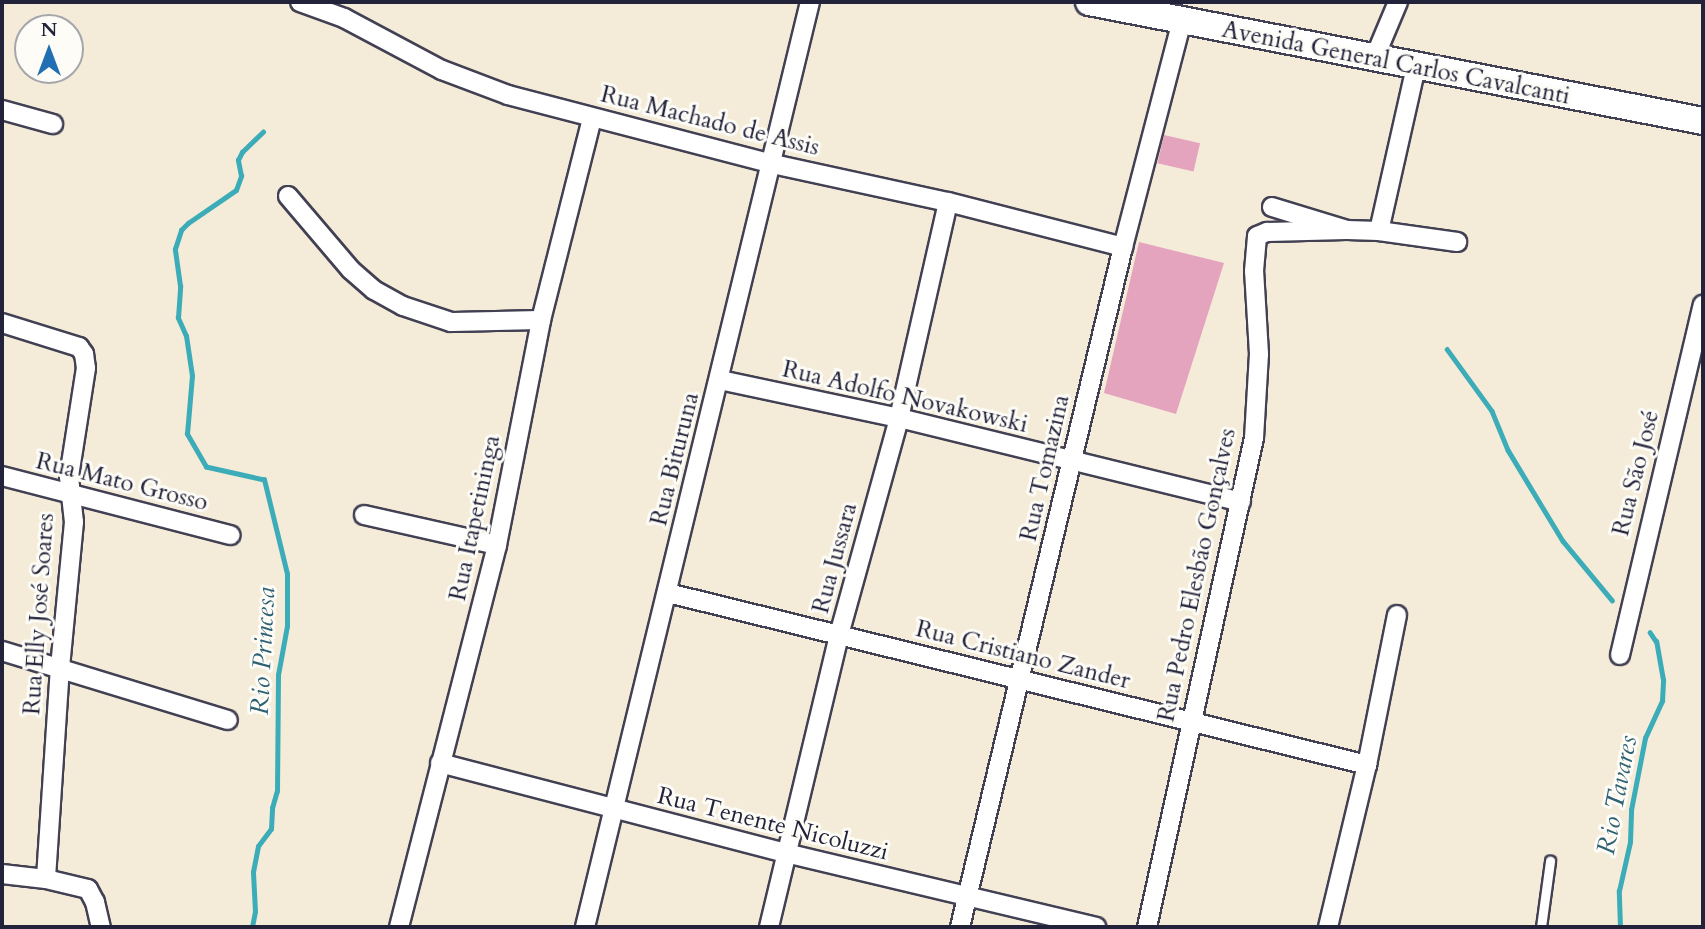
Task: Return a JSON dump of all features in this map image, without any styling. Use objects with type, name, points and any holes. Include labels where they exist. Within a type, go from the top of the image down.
[{"type":"main road","name":"Avenida General Carlos Cavalcanti","points":[[1089,2],[1703,121]]},
{"type":"street","name":"Rua Machado de Assis","points":[[300,2],[344,18],[442,70],[508,95],[773,164],[948,202],[1123,247]]},
{"type":"street","name":"Rua Bituruna","points":[[585,927],[773,164],[810,2]]},
{"type":"street","points":[[1374,59],[1398,2]]},
{"type":"street","name":"Rua Tomazina","points":[[960,927],[1123,247],[1181,21]]},
{"type":"street","points":[[1379,231],[1416,67]]},
{"type":"street","points":[[2,110],[53,124]]},
{"type":"street","name":"Rua Itapetininga","points":[[399,927],[496,545],[541,320],[592,118]]},
{"type":"street","points":[[288,196],[351,271],[374,290],[403,306],[451,322],[541,320]]},
{"type":"street","name":"Rua Jussara","points":[[769,927],[839,635],[899,418],[948,202]]},
{"type":"street","points":[[1272,207],[1347,230],[1379,231],[1457,242]]},
{"type":"street","name":"Rua Pedro Elesbão Gonçalves","points":[[1147,927],[1189,723],[1254,438],[1259,354],[1254,271],[1257,236],[1267,232],[1347,230]]},
{"type":"street","name":"Rua São José","points":[[1620,655],[1703,304]]},
{"type":"street","name":"Rua Elly José Soares","points":[[2,323],[79,347],[84,354],[86,368],[69,477],[74,522],[60,667],[46,879]]},
{"type":"street","name":"Rua Adolfo Novakowski","points":[[720,380],[899,418],[1241,502]]},
{"type":"street","name":"Rua Mato Grosso","points":[[2,477],[230,536]]},
{"type":"street","points":[[365,515],[496,545]]},
{"type":"street","name":"Rua Cristiano Zander","points":[[668,593],[1367,765]]},
{"type":"street","points":[[1328,927],[1367,765],[1396,615]]},
{"type":"street","points":[[2,651],[228,720]]},
{"type":"street","name":"Rua Tenente Nicoluzzi","points":[[440,762],[786,853],[1096,927]]},
{"type":"street","points":[[2,874],[46,879],[88,890],[95,902],[101,927]]},
{"type":"lane","points":[[1541,927],[1550,861]]},
{"type":"building","points":[[1164,135],[1200,143],[1194,172],[1157,163]]},
{"type":"building","points":[[1139,242],[1224,263],[1176,414],[1104,393]]},
{"type":"waterway","name":"Rio Princesa","points":[[252,927],[255,912],[253,872],[258,846],[271,829],[272,808],[277,791],[278,675],[287,626],[287,574],[264,480],[206,467],[187,434],[192,376],[186,336],[178,318],[180,286],[175,249],[181,230],[188,223],[236,190],[241,176],[238,160],[242,152],[263,132]]},
{"type":"waterway","name":"Rio Tavares","points":[[1447,349],[1492,411],[1508,450],[1563,541],[1612,600]]},
{"type":"waterway","name":"Rio Tavares","points":[[1620,927],[1619,891],[1630,842],[1631,810],[1645,738],[1662,701],[1663,680],[1656,642],[1650,633]]}]
